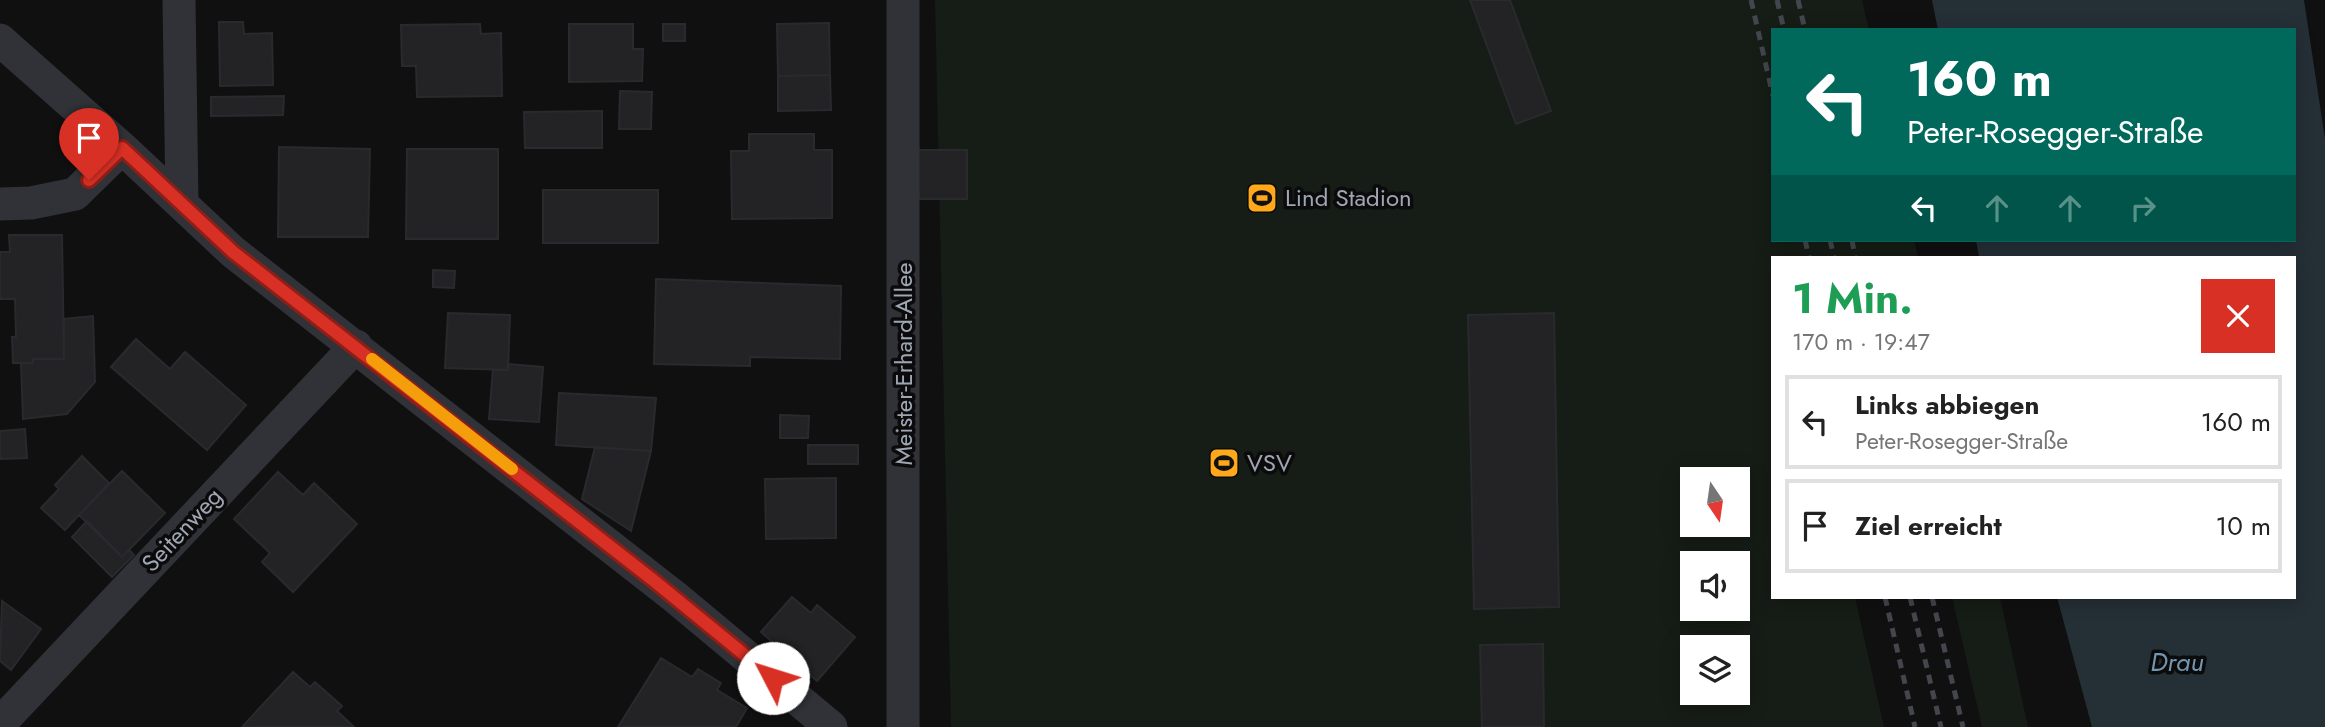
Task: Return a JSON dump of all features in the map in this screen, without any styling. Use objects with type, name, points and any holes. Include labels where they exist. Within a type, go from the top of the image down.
[{"type":"street","points":[[179,0],[182,203]]},
{"type":"street","name":"Meister-Erhard-Allee","points":[[903,0],[903,727]]},
{"type":"street","points":[[0,40],[122,148],[233,252],[675,597],[831,727]]},
{"type":"street","points":[[0,204],[31,204],[75,194],[122,148]]},
{"type":"street","name":"Seitenweg","points":[[10,717],[356,346]]},
{"type":"shaded area","name":"Lind Stadion","points":[[935,0],[1862,0],[1869,28],[1771,28],[1771,242],[1914,242],[1918,256],[1771,256],[1771,599],[1855,599],[1884,727],[951,727]]},
{"type":"shaded area","points":[[1952,599],[2000,599],[2028,727],[1982,727]]},
{"type":"water","name":"Drau","points":[[1932,0],[2304,0],[2325,139],[2325,727],[2092,727],[2058,599],[2296,599],[2296,256],[1979,256],[1976,242],[2296,242],[2296,28],[1938,28]]},
{"type":"building","points":[[1470,0],[1510,0],[1551,111],[1516,124]]},
{"type":"building","points":[[219,22],[243,22],[244,34],[272,33],[273,85],[220,86]]},
{"type":"building","points":[[829,23],[830,75],[778,76],[777,24]]},
{"type":"building","points":[[480,24],[481,34],[501,33],[502,96],[417,97],[416,66],[402,66],[401,25]]},
{"type":"building","points":[[569,24],[633,24],[633,49],[643,49],[642,81],[569,82]]},
{"type":"building","points":[[663,24],[685,24],[685,41],[663,41]]},
{"type":"building","points":[[830,75],[831,110],[778,111],[778,76]]},
{"type":"building","points":[[620,91],[652,92],[651,129],[619,129]]},
{"type":"building","points":[[284,96],[283,115],[211,116],[211,97]]},
{"type":"building","points":[[602,111],[602,148],[525,148],[524,112]]},
{"type":"building","points":[[749,134],[814,134],[814,150],[832,150],[832,218],[732,219],[731,151],[749,151]]},
{"type":"building","points":[[279,147],[370,149],[368,237],[278,237]]},
{"type":"building","points":[[407,149],[498,149],[498,239],[406,239]]},
{"type":"building","points":[[917,150],[967,150],[967,199],[917,199]]},
{"type":"building","points":[[543,190],[658,190],[658,243],[543,243]]},
{"type":"building","points":[[9,235],[62,235],[64,359],[33,359],[33,363],[13,363],[12,337],[16,337],[15,299],[0,299],[0,252],[10,252]]},
{"type":"building","points":[[433,270],[455,271],[454,288],[433,287]]},
{"type":"building","points":[[656,279],[841,286],[840,359],[750,357],[750,366],[654,364]]},
{"type":"building","points":[[448,313],[510,315],[508,370],[445,368]]},
{"type":"building","points":[[1554,313],[1559,607],[1474,609],[1468,315]]},
{"type":"building","points":[[93,316],[95,382],[67,414],[23,419],[21,363],[33,363],[33,359],[64,359],[64,319]]},
{"type":"building","points":[[136,339],[170,369],[185,352],[246,405],[207,450],[111,367]]},
{"type":"building","points":[[508,364],[543,367],[539,422],[489,419],[493,369],[508,370]]},
{"type":"building","points":[[559,393],[656,398],[651,451],[556,445]]},
{"type":"building","points":[[780,415],[809,416],[808,438],[780,438]]},
{"type":"building","points":[[25,429],[27,458],[0,459],[0,431]]},
{"type":"building","points":[[808,445],[858,445],[858,464],[808,464]]},
{"type":"building","points":[[595,447],[651,451],[631,531],[582,499]]},
{"type":"building","points":[[82,456],[109,483],[65,530],[41,508],[59,489],[55,485]]},
{"type":"building","points":[[122,471],[165,513],[122,557],[79,515]]},
{"type":"building","points":[[278,472],[303,495],[314,483],[357,524],[293,592],[262,562],[270,553],[234,519]]},
{"type":"building","points":[[836,478],[836,538],[766,539],[765,479]]},
{"type":"building","points":[[87,521],[122,557],[129,550],[134,555],[112,577],[72,537]]},
{"type":"building","points":[[792,597],[811,613],[817,605],[855,637],[817,681],[761,632]]},
{"type":"building","points":[[2,601],[41,629],[11,670],[0,661]]},
{"type":"building","points":[[1543,644],[1544,727],[1482,727],[1480,645]]},
{"type":"building","points":[[661,658],[692,677],[698,669],[721,683],[717,690],[747,708],[736,727],[618,727]]},
{"type":"building","points":[[293,672],[310,687],[315,682],[342,706],[337,711],[354,727],[242,727]]},
{"type":"railway","points":[[1751,0],[1771,87]]},
{"type":"railway","points":[[1777,0],[1784,28]]},
{"type":"railway","points":[[1798,0],[1805,28]]},
{"type":"railway","points":[[1805,242],[1809,256]]},
{"type":"railway","points":[[1830,242],[1834,256]]},
{"type":"railway","points":[[1852,242],[1855,256]]},
{"type":"railway","points":[[1885,599],[1915,727]]},
{"type":"railway","points":[[1910,599],[1941,727]]},
{"type":"railway","points":[[1932,599],[1963,727]]},
{"type":"slow traffic","points":[[372,359],[512,469]]},
{"type":"place","name":"Lind Stadion","points":[[1262,198]]},
{"type":"place","name":"VSV","points":[[1224,463]]},
{"type":"route","points":[[89,180],[122,148],[233,252],[653,580],[773,678]]}]
